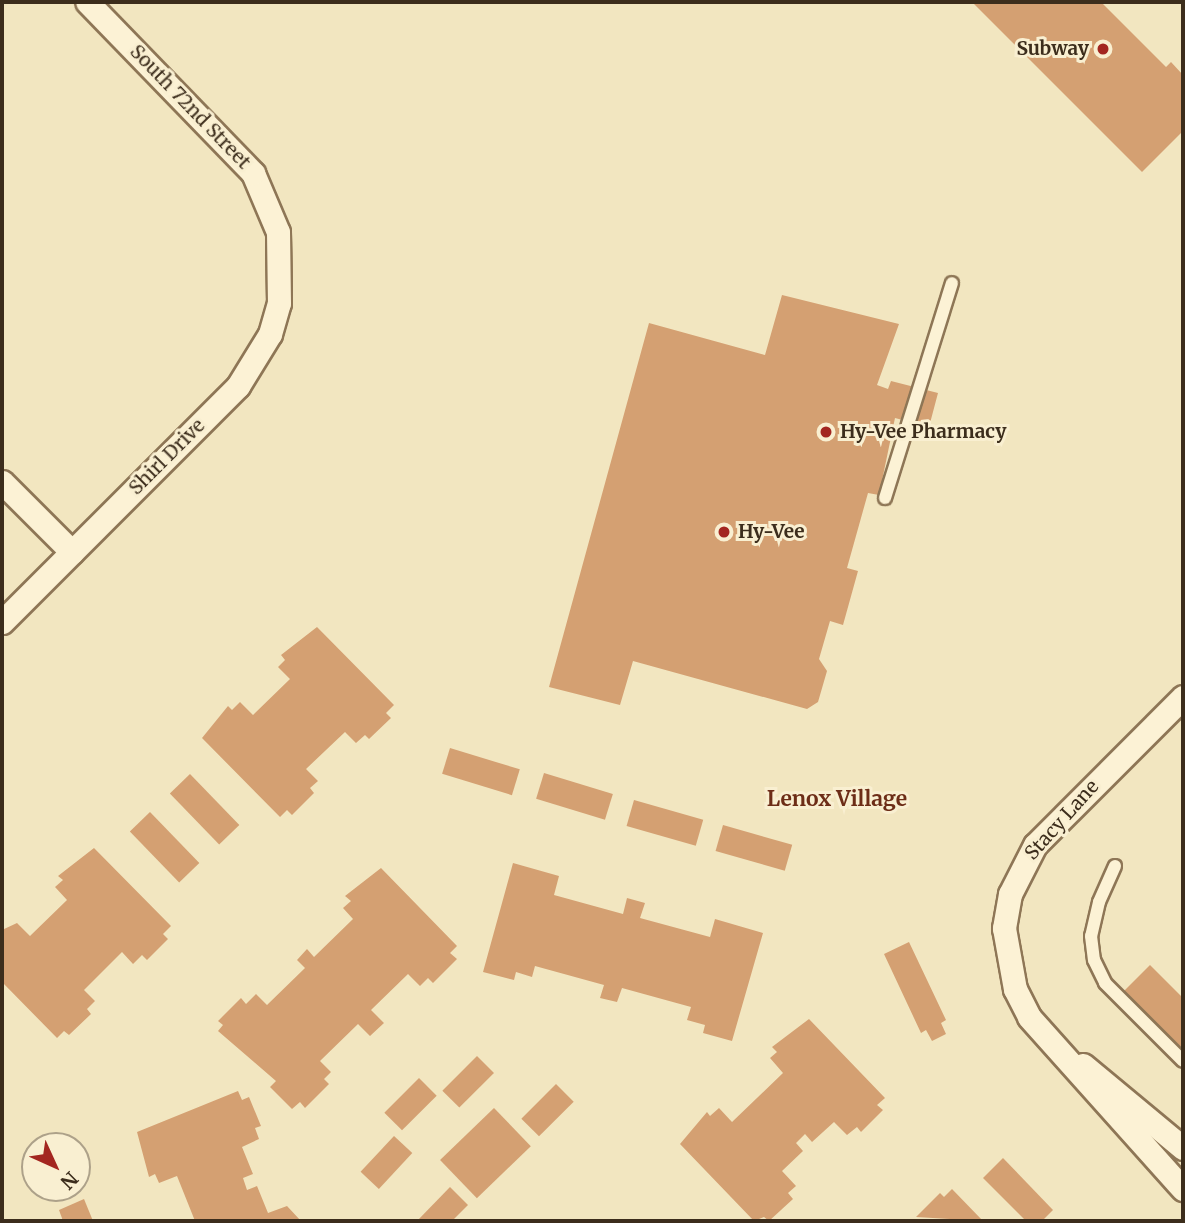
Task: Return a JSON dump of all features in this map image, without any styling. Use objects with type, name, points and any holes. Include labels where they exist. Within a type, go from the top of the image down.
[{"type":"street","name":"South 72nd Street","points":[[87,2],[253,173],[278,232],[282,265]]},
{"type":"street","name":"Shirl Drive","points":[[2,622],[256,363],[279,303],[282,265]]},
{"type":"street","points":[[2,482],[72,552]]},
{"type":"street","name":"Stacy Lane","points":[[1183,697],[1035,845],[1010,894],[1004,928],[1015,989],[1029,1017],[1183,1189]]},
{"type":"street","name":"Stacy Lane","points":[[1055,1043],[1183,1148]]},
{"type":"lane","points":[[885,498],[953,283]]},
{"type":"lane","points":[[1115,866],[1094,925],[1094,960],[1105,983],[1183,1060]]},
{"type":"building","points":[[972,2],[1101,2],[1166,67],[1171,62],[1183,75],[1183,131],[1142,172]]},
{"type":"building","name":"Hy-Vee","points":[[782,295],[899,324],[877,385],[888,389],[891,381],[938,393],[929,427],[895,418],[879,495],[868,493],[847,568],[858,571],[843,625],[830,621],[819,659],[827,671],[818,702],[807,709],[633,661],[620,705],[549,687],[649,323],[765,355]]},
{"type":"building","points":[[317,627],[394,705],[386,713],[391,718],[369,739],[365,735],[356,743],[345,732],[306,769],[318,781],[310,788],[314,793],[292,815],[287,810],[280,817],[202,738],[228,706],[232,710],[240,702],[253,715],[290,679],[278,667],[285,660],[281,655]]},
{"type":"building","points":[[450,748],[520,769],[512,795],[442,774]]},
{"type":"building","points":[[544,773],[613,794],[605,820],[536,799]]},
{"type":"building","points":[[190,774],[239,825],[219,845],[170,793]]},
{"type":"building","points":[[634,800],[703,820],[696,846],[627,826]]},
{"type":"building","points":[[150,812],[199,863],[179,883],[130,831]]},
{"type":"building","points":[[723,825],[792,845],[785,871],[716,851]]},
{"type":"building","points":[[94,848],[171,926],[163,934],[168,939],[147,960],[142,955],[133,964],[122,952],[84,990],[95,1001],[87,1009],[91,1014],[69,1035],[64,1031],[57,1038],[2,982],[2,930],[17,923],[30,936],[67,900],[55,887],[63,880],[58,876]]},
{"type":"building","points":[[513,863],[559,876],[554,895],[623,914],[627,898],[645,903],[640,918],[710,937],[715,919],[763,933],[732,1041],[703,1033],[705,1025],[687,1020],[691,1007],[622,988],[617,1002],[600,998],[604,985],[535,966],[532,977],[516,972],[514,980],[483,972]]},
{"type":"building","points":[[381,868],[457,946],[450,953],[457,959],[433,983],[428,978],[420,986],[408,974],[371,1010],[384,1023],[370,1036],[358,1024],[320,1061],[331,1072],[324,1079],[329,1084],[305,1108],[300,1102],[292,1109],[270,1087],[276,1081],[218,1031],[223,1025],[218,1021],[241,998],[246,1004],[256,994],[267,1005],[305,968],[297,960],[307,949],[314,957],[353,919],[343,908],[351,901],[345,896]]},
{"type":"building","points":[[909,942],[946,1020],[941,1023],[946,1034],[932,1041],[926,1030],[921,1033],[884,954]]},
{"type":"building","points":[[1150,965],[1183,998],[1183,1049],[1123,992]]},
{"type":"building","points":[[809,1019],[885,1098],[877,1105],[883,1110],[861,1132],[857,1127],[847,1135],[834,1122],[812,1142],[805,1134],[796,1143],[803,1151],[782,1171],[796,1186],[788,1193],[793,1199],[769,1221],[764,1217],[754,1221],[680,1144],[707,1112],[710,1116],[719,1108],[732,1122],[783,1073],[770,1058],[777,1052],[772,1047]]},
{"type":"building","points":[[477,1056],[494,1073],[459,1108],[442,1091]]},
{"type":"building","points":[[419,1078],[437,1096],[402,1130],[384,1113]]},
{"type":"building","points":[[556,1084],[574,1102],[539,1136],[521,1119]]},
{"type":"building","points":[[238,1091],[242,1100],[249,1097],[261,1126],[255,1128],[259,1139],[242,1147],[253,1174],[243,1178],[247,1190],[257,1186],[268,1213],[287,1206],[301,1221],[195,1221],[177,1176],[159,1183],[155,1174],[149,1177],[137,1132]]},
{"type":"building","points":[[494,1108],[531,1146],[477,1198],[440,1160]]},
{"type":"building","points":[[394,1136],[412,1153],[379,1189],[361,1172]]},
{"type":"building","points":[[1003,1158],[1053,1210],[1042,1221],[1026,1221],[983,1178]]},
{"type":"building","points":[[450,1187],[468,1205],[452,1221],[417,1221]]},
{"type":"building","points":[[952,1189],[983,1221],[916,1217],[940,1193],[944,1197]]},
{"type":"building","points":[[77,1202],[85,1202],[93,1221],[63,1221],[59,1210]]},
{"type":"place","name":"Subway","points":[[1103,49]]},
{"type":"place","name":"Hy-Vee Pharmacy","points":[[826,432]]},
{"type":"place","name":"Hy-Vee","points":[[724,532]]},
{"type":"district","name":"Lenox Village","points":[[837,799]]}]
